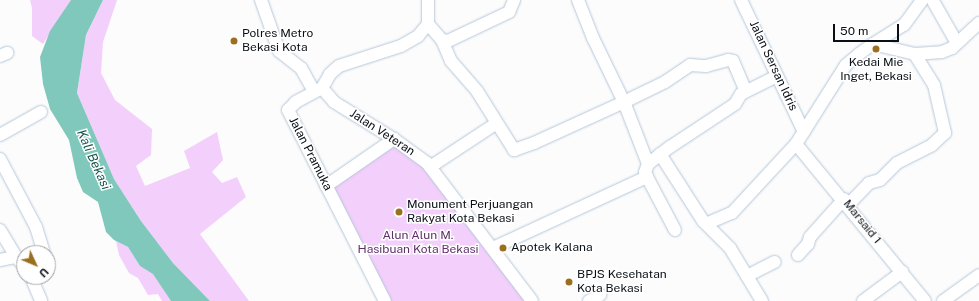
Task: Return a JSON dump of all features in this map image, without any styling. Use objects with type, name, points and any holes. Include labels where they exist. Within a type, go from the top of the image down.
[{"type":"street","name":"Jalan Veteran","points":[[261,0],[279,51],[301,68],[318,90],[334,102],[394,139],[430,167],[494,248],[532,301]]},
{"type":"street","points":[[318,90],[330,74],[339,66],[401,46],[418,36],[428,24],[428,0]]},
{"type":"street","points":[[442,40],[448,41],[504,16],[509,12],[514,0]]},
{"type":"street","points":[[578,0],[593,38],[624,102],[648,164]]},
{"type":"street","name":"Jalan Sersan Idris","points":[[741,0],[804,132]]},
{"type":"street","points":[[708,223],[732,213],[796,144],[846,65],[873,44],[904,25],[928,1],[957,43]]},
{"type":"street","points":[[873,44],[915,54],[942,52],[957,43],[979,23]]},
{"type":"street","points":[[428,24],[442,40],[451,61],[477,91],[515,150],[624,102],[665,82],[690,65],[706,66],[728,60],[734,63],[746,91]]},
{"type":"street","points":[[798,255],[808,244],[810,237],[846,202],[869,183],[880,180],[897,163],[932,146],[945,133],[934,85],[915,54]]},
{"type":"street","points":[[675,230],[647,177],[645,172],[648,164],[660,154],[735,104],[741,94],[777,76]]},
{"type":"street","name":"Jalan Pramuka","points":[[318,90],[296,102],[288,110],[385,301]]},
{"type":"street","points":[[0,135],[40,112]]},
{"type":"street","points":[[430,167],[497,123]]},
{"type":"street","points":[[326,186],[394,139]]},
{"type":"street","name":"Marsaid 1","points":[[796,144],[846,202],[924,301]]},
{"type":"street","points":[[660,154],[703,221],[708,223],[730,248],[762,301]]},
{"type":"street","points":[[0,159],[36,227],[42,245]]},
{"type":"street","points":[[494,248],[647,177]]},
{"type":"street","points":[[0,230],[16,256]]},
{"type":"street","points":[[0,260],[16,262]]},
{"type":"street","points":[[747,276],[775,262]]},
{"type":"street","points":[[853,301],[858,298],[862,301],[902,272]]},
{"type":"street","points":[[944,301],[979,275]]},
{"type":"street","points":[[34,285],[41,301]]},
{"type":"street","points":[[589,301],[600,295]]},
{"type":"green space","points":[[30,0],[71,0],[43,44],[32,36],[32,8]]},
{"type":"green space","points":[[103,0],[117,0],[103,42],[101,73],[115,100],[152,129],[151,155],[136,166],[145,186],[190,168],[184,151],[217,132],[223,160],[212,172],[222,183],[237,177],[246,197],[200,234],[249,301],[210,301],[173,263],[141,221],[114,179],[77,93],[86,35]]},
{"type":"green space","name":"Alun Alun M. Hasibuan Kota Bekasi","points":[[394,139],[427,163],[532,301],[385,301],[326,186]]},
{"type":"green space","points":[[116,241],[128,247],[140,266],[153,273],[171,301],[162,301],[158,294],[148,295],[138,278],[129,273],[119,255]]},
{"type":"water","name":"Kali Bekasi","points":[[71,0],[103,0],[86,35],[77,93],[114,179],[141,221],[173,263],[210,301],[171,301],[153,274],[140,266],[128,247],[114,240],[106,232],[98,202],[83,192],[77,178],[69,140],[50,109],[43,84],[40,57],[50,31]]},
{"type":"place","name":"Polres Metro Bekasi Kota","points":[[234,41]]},
{"type":"place","name":"Kedai Mie Inget, Bekasi","points":[[876,49]]},
{"type":"place","name":"Monument Perjuangan Rakyat Kota Bekasi","points":[[399,212]]},
{"type":"place","name":"Apotek Kalana","points":[[503,248]]},
{"type":"place","name":"BPJS Kesehatan Kota Bekasi","points":[[569,282]]}]
